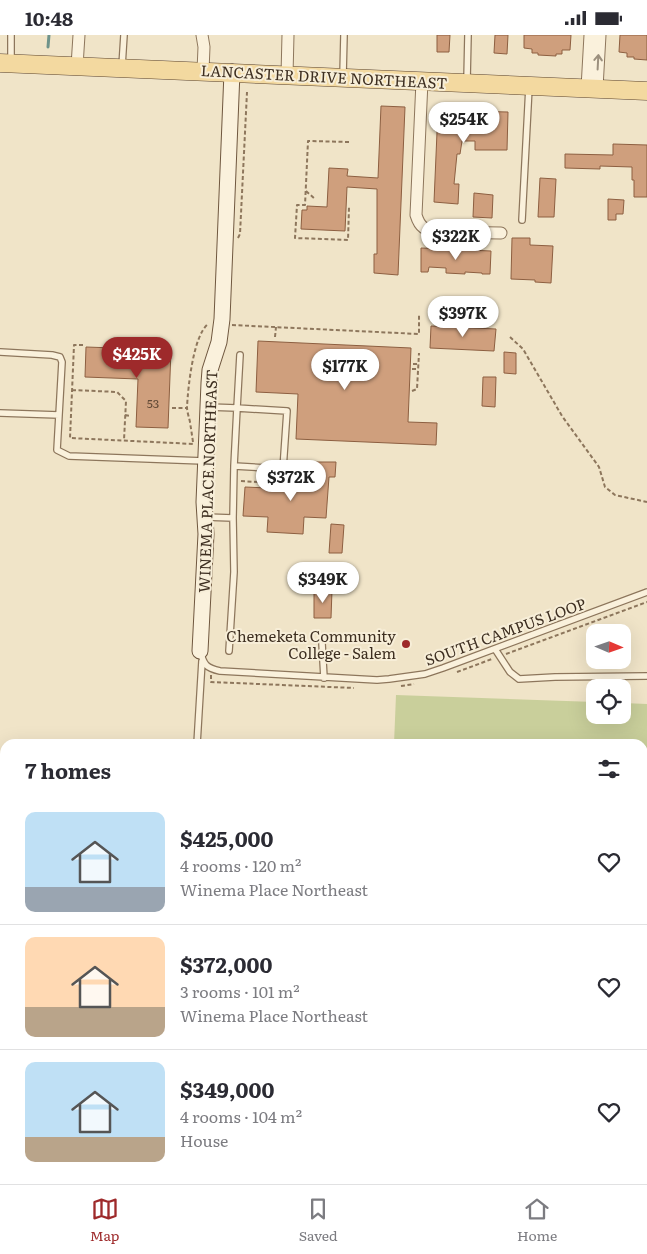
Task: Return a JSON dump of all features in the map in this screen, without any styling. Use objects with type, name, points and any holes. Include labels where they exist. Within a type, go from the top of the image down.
[{"type":"main road","name":"LANCASTER DRIVE NORTHEAST","points":[[6,63],[647,91]]},
{"type":"street","points":[[77,66],[79,35]]},
{"type":"street","points":[[202,35],[204,71]]},
{"type":"street","points":[[288,35],[288,75]]},
{"type":"street","points":[[590,35],[592,88]]},
{"type":"street","points":[[592,88],[600,35]]},
{"type":"street","name":"WINEMA PLACE NORTHEAST","points":[[201,656],[206,534],[204,501],[208,407],[210,370],[219,342],[222,319],[232,72]]},
{"type":"street","points":[[422,81],[416,215],[418,223],[427,230],[438,232],[501,233]]},
{"type":"lane","points":[[6,63],[10,35]]},
{"type":"lane","points":[[122,68],[124,35]]},
{"type":"lane","points":[[343,77],[344,35]]},
{"type":"lane","points":[[467,83],[468,35]]},
{"type":"lane","points":[[522,220],[529,85]]},
{"type":"lane","points":[[0,352],[60,357],[62,362],[57,450],[69,456],[206,461]]},
{"type":"lane","points":[[229,651],[234,572],[234,466],[240,355]]},
{"type":"lane","points":[[208,407],[287,411],[284,469],[234,466]]},
{"type":"lane","points":[[0,413],[59,415]]},
{"type":"lane","points":[[206,517],[233,518]]},
{"type":"lane","name":"SOUTH CAMPUS LOOP","points":[[211,669],[248,673],[389,679],[426,674],[647,592]]},
{"type":"lane","points":[[322,643],[324,677]]},
{"type":"lane","points":[[495,649],[510,672],[519,679],[647,676]]},
{"type":"lane","points":[[201,656],[206,665],[211,669]]},
{"type":"lane","points":[[197,739],[201,656]]},
{"type":"path","points":[[236,240],[240,234],[247,92]]},
{"type":"path","points":[[348,142],[308,141],[305,205],[297,205],[295,238],[348,240],[349,207]]},
{"type":"path","points":[[306,191],[316,199]]},
{"type":"path","points":[[230,331],[231,325],[419,333],[419,315]]},
{"type":"path","points":[[276,327],[276,337]]},
{"type":"path","points":[[510,337],[523,349],[562,416],[599,467],[605,487],[615,495],[647,502]]},
{"type":"path","points":[[83,345],[74,345],[70,438],[194,444]]},
{"type":"path","points":[[412,391],[417,389],[419,353]]},
{"type":"path","points":[[413,364],[418,364]]},
{"type":"path","points":[[412,369],[418,369]]},
{"type":"path","points":[[72,390],[117,392],[126,401],[124,440]]},
{"type":"path","points":[[172,408],[187,408]]},
{"type":"path","points":[[125,415],[131,416]]},
{"type":"path","points":[[234,481],[273,483],[273,486],[314,489],[312,478]]},
{"type":"path","points":[[256,486],[257,482]]},
{"type":"path","points":[[457,672],[647,602]]},
{"type":"path","points":[[211,669],[211,682],[360,688]]},
{"type":"path","points":[[400,686],[419,683]]},
{"type":"green space","points":[[396,695],[586,702],[586,724],[631,724],[631,703],[647,704],[647,739],[394,739]]},
{"type":"building","points":[[437,35],[450,35],[449,52],[437,52]]},
{"type":"building","points":[[495,35],[508,35],[507,54],[494,53]]},
{"type":"building","points":[[524,35],[571,35],[570,50],[562,50],[562,54],[556,54],[556,56],[538,55],[538,53],[532,53],[532,49],[524,48]]},
{"type":"building","points":[[620,35],[647,35],[647,60],[627,57],[627,53],[619,52]]},
{"type":"building","points":[[381,106],[405,107],[398,275],[374,273],[374,254],[377,254],[377,189],[347,187],[345,231],[301,229],[302,210],[307,210],[307,206],[327,207],[329,168],[348,169],[347,176],[378,178]]},
{"type":"building","points":[[438,109],[508,112],[507,150],[475,150],[475,141],[462,141],[460,154],[457,154],[454,184],[459,184],[458,204],[434,202]]},
{"type":"building","points":[[613,144],[647,145],[647,197],[634,197],[632,167],[600,166],[600,169],[565,168],[565,154],[613,155]]},
{"type":"building","points":[[540,178],[556,179],[554,217],[538,217]]},
{"type":"building","points":[[474,193],[493,195],[492,218],[473,217]]},
{"type":"building","points":[[608,199],[624,200],[623,214],[616,214],[616,220],[608,220]]},
{"type":"building","points":[[512,238],[530,238],[530,245],[553,246],[551,283],[511,279]]},
{"type":"building","points":[[421,248],[491,251],[490,274],[446,273],[446,268],[429,267],[428,272],[421,272]]},
{"type":"building","points":[[431,326],[496,329],[494,351],[430,348]]},
{"type":"building","points":[[258,341],[411,348],[408,422],[437,423],[436,445],[296,439],[298,394],[256,392]]},
{"type":"building","points":[[86,347],[171,350],[168,428],[136,427],[138,379],[85,377]]},
{"type":"building","points":[[504,352],[516,353],[516,374],[504,373]]},
{"type":"building","points":[[483,377],[496,377],[495,407],[482,406]]},
{"type":"building","points":[[313,462],[336,462],[335,477],[329,477],[326,518],[304,517],[303,534],[267,532],[268,517],[243,516],[245,487],[312,490]]},
{"type":"building","points":[[331,524],[344,525],[342,553],[329,553]]},
{"type":"building","points":[[314,590],[332,590],[331,618],[314,618]]},
{"type":"waterway","points":[[48,47],[49,35]]},
{"type":"place","name":"Chemeketa Community College - Salem","points":[[406,644]]}]
